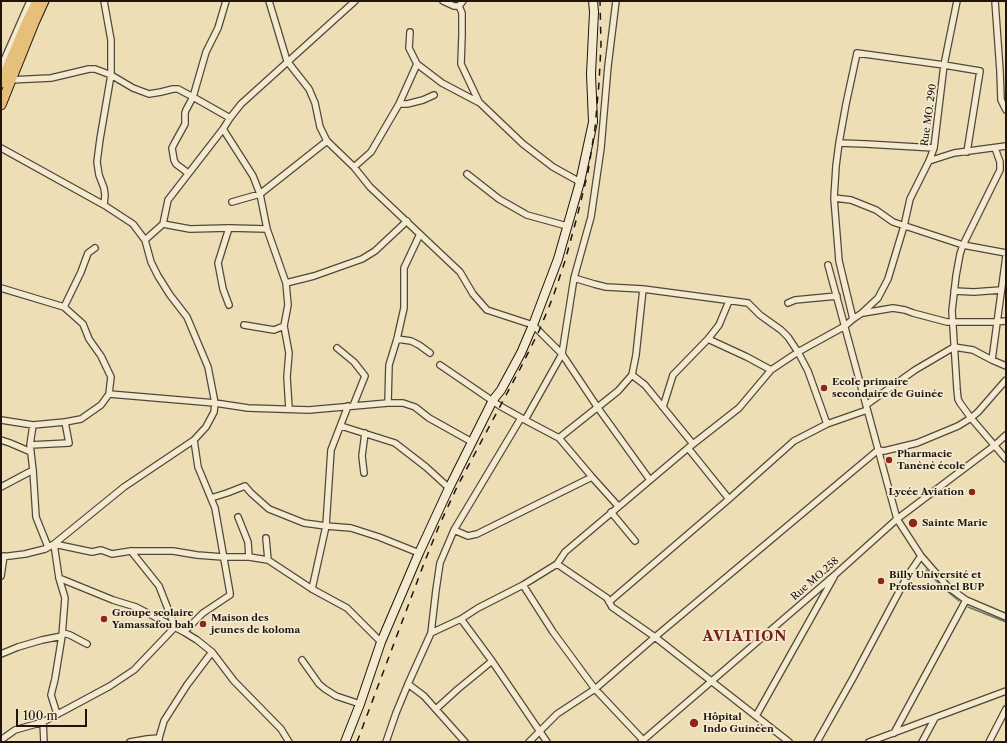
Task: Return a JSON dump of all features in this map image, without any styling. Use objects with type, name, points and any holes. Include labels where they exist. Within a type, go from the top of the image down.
[{"type":"main road","points":[[1,105],[6,82],[25,26],[37,1]]},
{"type":"main road","points":[[6,82],[44,1]]},
{"type":"street","points":[[1,67],[30,1]]},
{"type":"street","points":[[104,1],[111,40],[111,75],[97,162],[105,195],[104,205]]},
{"type":"street","points":[[188,173],[176,164],[172,148],[185,124],[186,110],[193,97],[206,52],[218,28],[226,1]]},
{"type":"street","points":[[269,1],[288,61],[310,89],[315,103],[320,127],[327,141],[354,167],[370,187],[460,272],[473,294],[487,310],[534,325],[562,354],[598,408],[650,480]]},
{"type":"street","points":[[145,240],[163,224],[168,200],[241,104],[355,1]]},
{"type":"street","points":[[443,1],[454,6],[459,6]]},
{"type":"street","points":[[459,6],[463,1]]},
{"type":"street","points":[[344,742],[360,704],[381,642],[419,553],[449,488],[493,400],[501,390],[521,353],[534,325],[558,259],[580,182],[593,122],[591,74],[594,12],[593,1]]},
{"type":"street","points":[[386,742],[396,713],[431,633],[440,563],[454,530],[562,354],[574,278],[591,217],[601,148],[608,66],[616,1]]},
{"type":"street","name":"Rue MO. 290","points":[[558,564],[565,552],[611,512],[739,408],[771,370],[798,352],[845,326],[878,298],[888,279],[910,200],[929,162],[934,148],[944,65],[957,1]]},
{"type":"street","points":[[995,1],[1001,100],[1006,110]]},
{"type":"street","points":[[459,6],[462,13],[461,64],[478,102]]},
{"type":"street","points":[[410,32],[409,48],[417,64],[442,83],[478,102],[529,148],[553,167],[580,182]]},
{"type":"street","points":[[853,319],[839,261],[834,198],[836,166],[846,104],[857,53],[980,71],[967,152]]},
{"type":"street","points":[[354,167],[371,152],[399,104],[417,64]]},
{"type":"street","points":[[6,82],[51,78],[89,69],[96,69],[111,75],[133,88],[150,94],[178,89],[230,118]]},
{"type":"street","points":[[399,104],[408,104],[434,95]]},
{"type":"street","points":[[223,129],[253,176],[260,194],[267,229],[286,283],[288,305],[284,326],[289,353],[286,377],[289,409]]},
{"type":"street","points":[[232,202],[260,194],[327,141]]},
{"type":"street","points":[[840,143],[934,148]]},
{"type":"street","points":[[929,162],[954,153],[1006,146]]},
{"type":"street","points":[[1,148],[104,205],[133,224],[145,240],[151,262],[170,295],[187,317],[208,367],[214,403],[214,412],[206,427],[194,440],[124,487],[54,544],[45,549],[25,554],[2,556],[1,576]]},
{"type":"street","points":[[994,148],[1000,162],[1000,170],[960,254],[954,290],[952,322],[958,399],[971,418],[1006,459]]},
{"type":"street","points":[[467,174],[499,199],[527,215],[567,226]]},
{"type":"street","points":[[834,198],[851,200],[876,210],[893,222],[963,246],[1006,253]]},
{"type":"street","points":[[286,283],[314,276],[362,259],[375,251],[407,221]]},
{"type":"street","points":[[163,224],[190,229],[267,229]]},
{"type":"street","points":[[229,228],[218,263],[223,289],[229,306]]},
{"type":"street","points":[[388,403],[389,365],[404,308],[404,268],[420,234]]},
{"type":"street","points":[[64,307],[81,272],[88,253],[95,248]]},
{"type":"street","points":[[992,360],[1006,256]]},
{"type":"street","points":[[828,265],[897,519],[921,556],[948,587],[966,600],[1006,616]]},
{"type":"street","points":[[574,278],[606,286],[643,289],[748,303],[760,315],[784,334],[798,352],[808,371],[827,424]]},
{"type":"street","points":[[1,288],[64,307],[83,324],[89,339],[101,356],[111,376],[109,394],[101,406],[81,419],[33,425],[1,420]]},
{"type":"street","points":[[559,438],[618,391],[632,375],[636,355],[643,289]]},
{"type":"street","points":[[954,290],[974,292],[1001,290]]},
{"type":"street","points":[[788,303],[795,300],[837,296]]},
{"type":"street","points":[[663,407],[673,375],[708,340],[719,325],[729,301]]},
{"type":"street","points":[[862,313],[893,308],[947,322],[996,322],[1006,320]]},
{"type":"street","points":[[244,325],[274,330],[284,326]]},
{"type":"street","points":[[397,339],[411,341],[430,353]]},
{"type":"street","points":[[708,340],[747,356],[771,370]]},
{"type":"street","points":[[609,602],[794,441],[827,424],[866,408],[915,370],[954,347],[973,350],[1006,366]]},
{"type":"street","points":[[312,589],[326,526],[331,450],[340,426],[365,376],[354,362],[337,348]]},
{"type":"street","points":[[440,365],[523,419],[559,438],[618,506]]},
{"type":"street","points":[[632,375],[645,385],[693,444]]},
{"type":"street","points":[[529,742],[557,714],[595,689],[878,450],[884,451],[917,443],[958,426],[978,412],[1006,380]]},
{"type":"street","points":[[109,394],[214,403],[248,408],[309,410],[403,403],[415,407],[429,418],[472,442]]},
{"type":"street","points":[[30,445],[69,443],[65,422]]},
{"type":"street","points":[[33,425],[30,445],[34,470],[36,517],[48,547]]},
{"type":"street","points":[[340,426],[395,442],[449,488]]},
{"type":"street","points":[[364,473],[362,456],[365,433]]},
{"type":"street","name":"Rue MO.258","points":[[642,741],[837,573],[897,519],[994,446],[1006,435]]},
{"type":"street","points":[[1,440],[31,452]]},
{"type":"street","points":[[184,632],[203,613],[230,595],[215,508],[198,467],[194,440]]},
{"type":"street","points":[[688,448],[729,499]]},
{"type":"street","points":[[1,487],[34,470]]},
{"type":"street","points":[[454,530],[468,536],[477,534],[592,477]]},
{"type":"street","points":[[211,498],[245,486],[270,510],[304,523],[351,528],[379,537],[419,553]]},
{"type":"street","points":[[611,512],[635,541]]},
{"type":"street","points":[[238,517],[248,542],[249,557]]},
{"type":"street","points":[[266,538],[268,560]]},
{"type":"street","points":[[54,544],[92,552],[101,550],[112,554],[131,551],[173,551],[197,555],[249,557],[268,560],[312,589],[347,608],[381,642]]},
{"type":"street","points":[[54,544],[59,578],[65,598],[63,634],[51,695],[57,714]]},
{"type":"street","points":[[131,551],[159,586],[175,627]]},
{"type":"street","points":[[818,742],[908,575],[921,556]]},
{"type":"street","points":[[431,633],[461,619],[558,564],[607,598],[612,607],[655,637],[790,742]]},
{"type":"street","points":[[756,716],[837,573]]},
{"type":"street","points":[[59,578],[113,600],[136,607],[197,640],[212,652],[234,681],[281,729],[289,742]]},
{"type":"street","points":[[523,585],[553,632],[595,689],[642,741]]},
{"type":"street","points":[[894,733],[966,600]]},
{"type":"street","points":[[461,619],[492,661],[547,742]]},
{"type":"street","points":[[1,740],[15,730],[43,722],[110,686],[134,670],[175,627]]},
{"type":"street","points":[[1,654],[36,641],[63,634],[70,635],[87,644]]},
{"type":"street","points":[[130,742],[147,739],[159,740],[164,721],[187,685],[212,652]]},
{"type":"street","points":[[302,660],[325,689],[336,696],[360,704]]},
{"type":"street","points":[[436,709],[462,685],[492,661]]},
{"type":"street","points":[[408,684],[424,696],[465,742]]},
{"type":"street","points":[[869,742],[1006,691]]},
{"type":"street","points":[[989,742],[1006,709]]},
{"type":"street","points":[[922,742],[935,718]]},
{"type":"street","points":[[43,722],[44,742]]},
{"type":"waterway","points":[[926,570],[941,586],[959,601]]},
{"type":"waterway","points":[[968,607],[1006,622]]},
{"type":"railway","points":[[357,742],[439,526],[457,487],[539,331],[553,297],[565,261],[588,172],[595,128],[601,45],[600,1]]},
{"type":"place","name":"Ecole primaire secondaire de Guinée","points":[[824,388]]},
{"type":"place","name":"Pharmacie Tanènè école","points":[[889,460]]},
{"type":"place","name":"Lycée Aviation","points":[[972,492]]},
{"type":"place","name":"Sainte Marie","points":[[913,523]]},
{"type":"place","name":"Billy Université et Professionnel BUP","points":[[881,581]]},
{"type":"place","name":"Groupe scolaire Yamassafou bah","points":[[104,619]]},
{"type":"place","name":"Maison des jeunes de koloma","points":[[203,624]]},
{"type":"place","name":"Hôpital Indo Guinéen","points":[[694,723]]},
{"type":"district","name":"AVIATION","points":[[745,637]]}]
